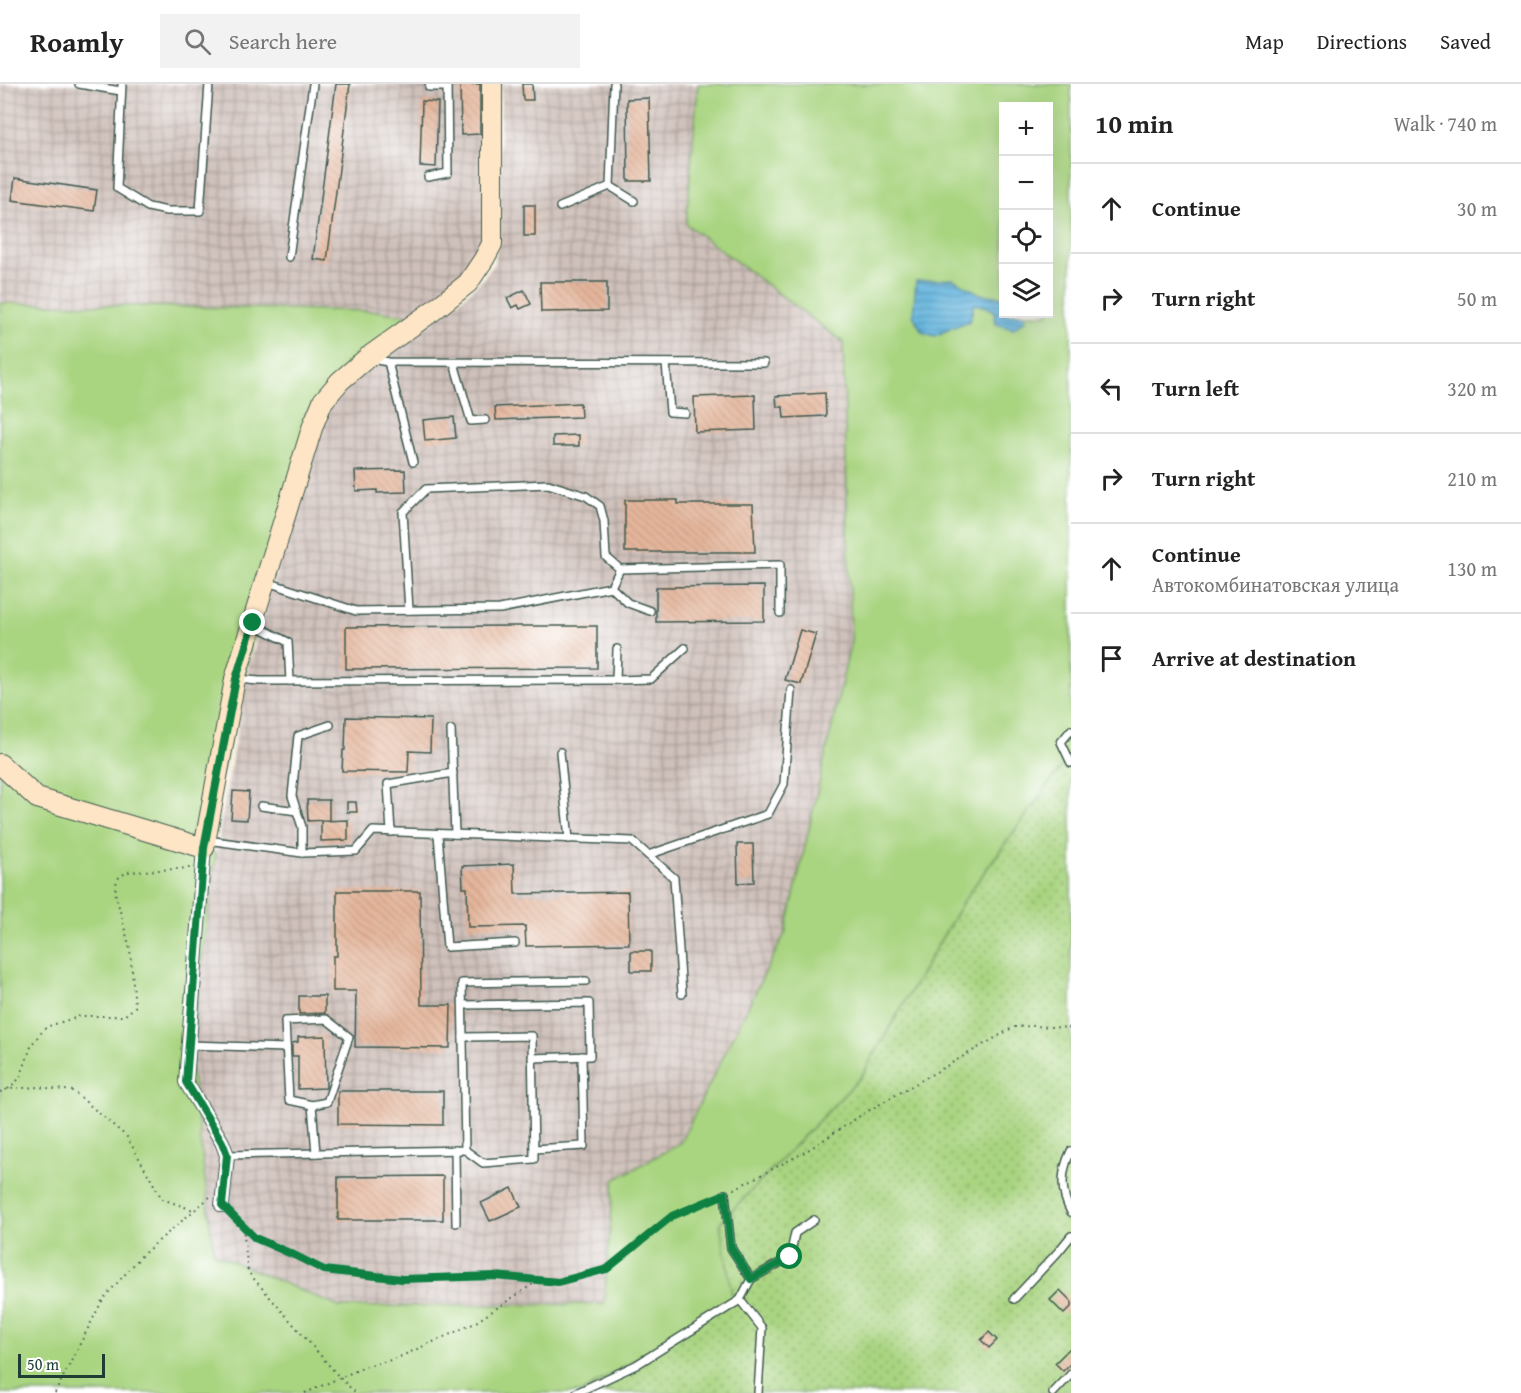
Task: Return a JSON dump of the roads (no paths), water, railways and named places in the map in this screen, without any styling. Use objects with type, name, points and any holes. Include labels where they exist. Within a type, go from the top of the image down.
[{"type":"street","points":[[222,1205],[227,1155],[222,1142],[186,1082],[204,852],[236,679],[313,425],[323,401],[340,381],[366,358],[434,310],[468,282],[492,244],[492,84]]},
{"type":"street","points":[[0,764],[37,798],[204,852]]},
{"type":"lane","points":[[79,84],[122,87],[117,188],[148,207],[167,211],[200,211],[209,84]]},
{"type":"lane","points":[[289,257],[313,84]]},
{"type":"lane","points":[[610,186],[614,84]]},
{"type":"lane","points":[[428,177],[447,173],[447,86],[429,87]]},
{"type":"lane","points":[[610,186],[634,201]]},
{"type":"lane","points":[[560,207],[610,186]]},
{"type":"lane","points":[[366,358],[388,362],[454,363],[764,363]]},
{"type":"lane","points":[[388,362],[413,462]]},
{"type":"lane","points":[[454,363],[471,421],[485,420]]},
{"type":"lane","points":[[666,363],[670,412],[686,413]]},
{"type":"lane","points":[[410,610],[403,512],[426,489],[548,484],[586,496],[600,506],[604,521],[606,557],[620,569],[780,565],[780,613]]},
{"type":"lane","points":[[611,587],[620,569]]},
{"type":"lane","points":[[266,582],[356,611],[500,609],[611,587]]},
{"type":"lane","points":[[611,587],[628,603],[650,611]]},
{"type":"lane","points":[[253,623],[288,642],[290,681]]},
{"type":"lane","points":[[236,679],[259,681],[651,679],[685,648]]},
{"type":"lane","points":[[616,680],[617,649]]},
{"type":"lane","points":[[648,855],[768,814],[784,784],[791,690]]},
{"type":"lane","points":[[302,853],[302,827],[292,796],[298,736],[330,725]]},
{"type":"lane","points":[[451,730],[455,834]]},
{"type":"lane","points":[[1071,730],[1061,742],[1071,763]]},
{"type":"lane","points":[[560,752],[569,839]]},
{"type":"lane","points":[[391,832],[388,784],[453,773]]},
{"type":"lane","points":[[261,806],[297,812]]},
{"type":"lane","points":[[204,852],[302,853],[356,850],[373,831],[632,841],[674,878],[682,994]]},
{"type":"lane","points":[[438,834],[447,947],[515,943]]},
{"type":"lane","points":[[465,1150],[462,983],[586,981]]},
{"type":"lane","points":[[463,1005],[589,1003],[590,1056],[532,1058]]},
{"type":"lane","points":[[326,1019],[349,1037],[327,1101],[312,1105],[289,1100],[286,1048],[285,1021],[326,1019]]},
{"type":"lane","points":[[227,1155],[465,1150],[483,1163],[534,1159],[532,1036],[463,1037]]},
{"type":"lane","points":[[188,1046],[286,1048]]},
{"type":"lane","points":[[534,1149],[584,1146],[582,1056]]},
{"type":"lane","points":[[312,1105],[316,1153]]},
{"type":"lane","points":[[455,1150],[456,1223]]},
{"type":"lane","points":[[1071,1151],[1065,1164],[1063,1190],[1071,1212]]},
{"type":"lane","points":[[725,1194],[731,1248],[751,1279]]},
{"type":"lane","points":[[576,1393],[636,1365],[740,1300],[751,1279],[790,1257],[795,1233],[814,1220]]},
{"type":"lane","points":[[1014,1299],[1071,1236]]},
{"type":"lane","points":[[740,1300],[762,1328],[758,1393]]},
{"type":"lane","points":[[1053,1393],[1071,1374]]},
{"type":"water","points":[[953,279],[980,294],[999,296],[999,318],[1025,318],[1026,320],[1013,329],[996,324],[994,311],[974,304],[970,321],[935,336],[922,332],[913,315],[916,281]]}]
